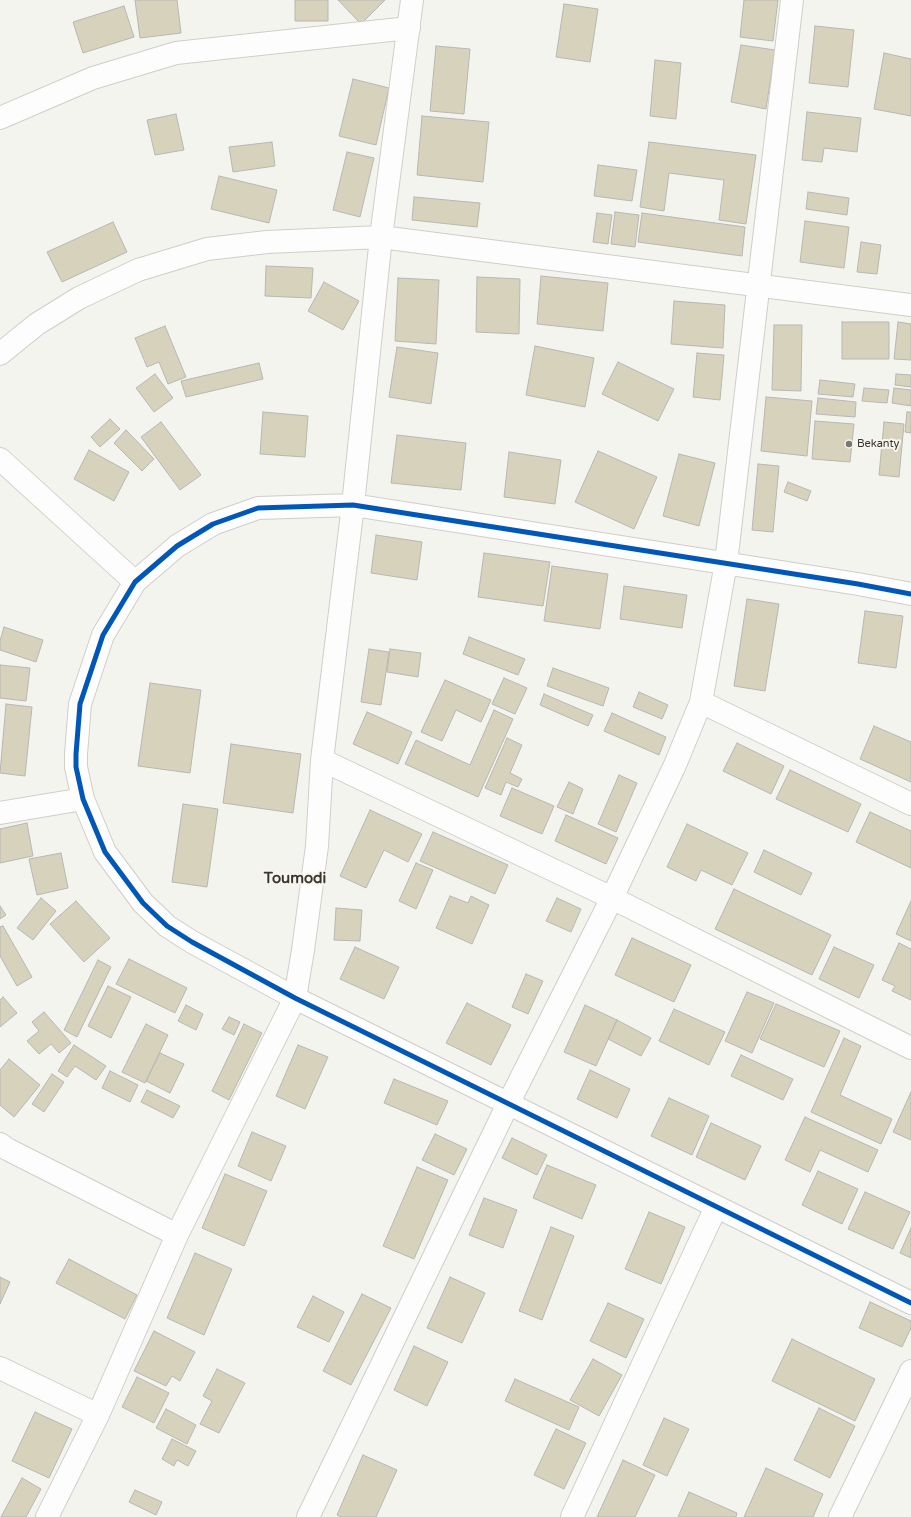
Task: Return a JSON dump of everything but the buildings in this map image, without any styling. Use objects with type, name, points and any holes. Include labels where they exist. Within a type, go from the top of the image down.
[{"type":"street","points":[[47,1517],[98,1415],[177,1235],[295,998],[317,846],[322,760],[353,505],[381,237],[412,0]]},
{"type":"street","points":[[308,1517],[508,1104],[612,898],[675,765],[701,702],[726,563],[760,286],[792,0]]},
{"type":"street","points":[[0,118],[93,78],[176,52],[409,28]]},
{"type":"street","points":[[0,354],[37,324],[78,298],[138,270],[207,249],[267,242],[381,237],[911,305]]},
{"type":"street","points":[[0,459],[135,582]]},
{"type":"street","points":[[911,594],[858,584],[353,505],[258,508],[213,524],[177,546],[135,582],[103,635],[80,704],[76,754],[76,767],[84,799],[105,852],[143,903],[167,926],[295,998],[911,1303]]},
{"type":"street","points":[[701,702],[911,804]]},
{"type":"street","points":[[322,760],[612,898],[911,1048]]},
{"type":"street","points":[[0,813],[84,799]]},
{"type":"street","points":[[0,1144],[7,1149],[177,1235]]},
{"type":"street","points":[[572,1517],[716,1207]]},
{"type":"street","points":[[0,1368],[98,1415]]},
{"type":"street","points":[[840,1517],[911,1371]]},
{"type":"cycle path","points":[[911,594],[858,584],[353,505],[258,508],[213,524],[177,546],[135,582],[103,635],[80,704],[76,754],[76,767],[83,799],[105,852],[143,903],[167,926],[192,942],[295,998],[911,1303]]},
{"type":"place","name":"Bekanty","points":[[849,444]]},
{"type":"district","name":"Toumodi","points":[[295,879]]}]
